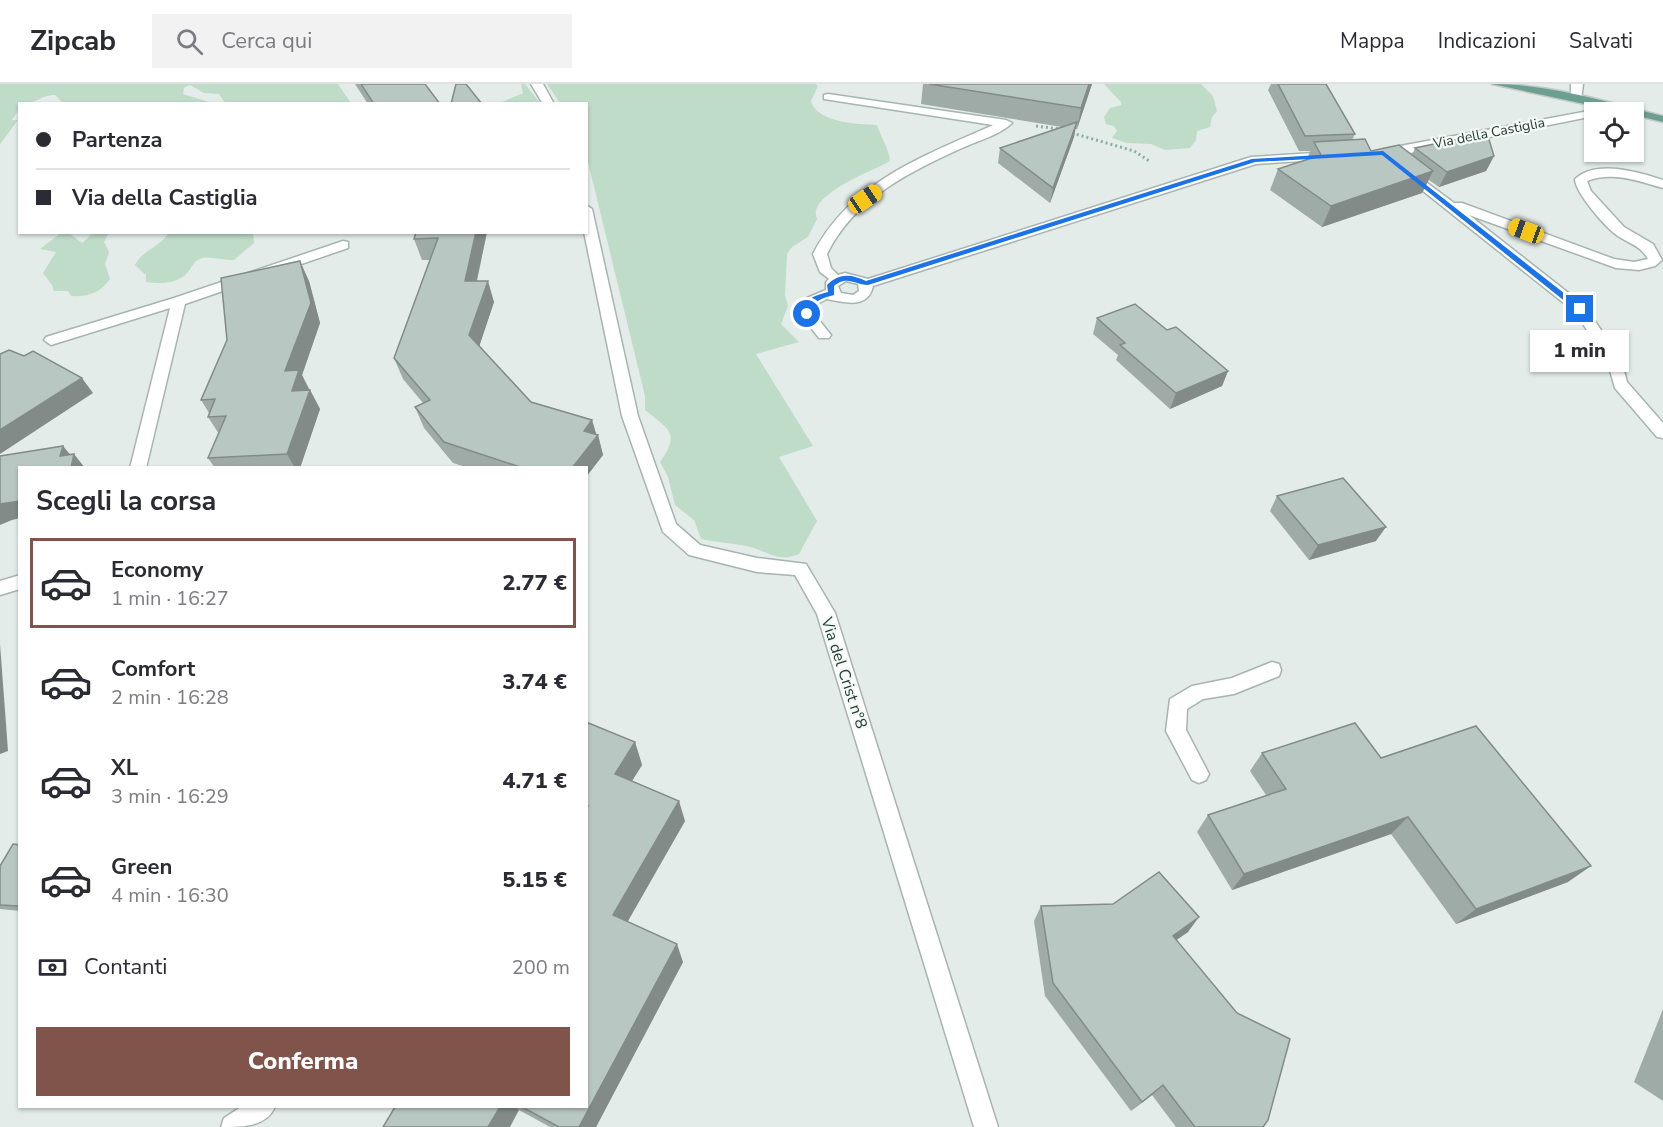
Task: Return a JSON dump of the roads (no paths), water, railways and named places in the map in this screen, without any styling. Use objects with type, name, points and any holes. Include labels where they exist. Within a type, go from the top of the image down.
[{"type":"main road","points":[[1498,84],[1594,102]]},
{"type":"main road","points":[[1644,114],[1663,119]]},
{"type":"street","points":[[537,84],[548,102]]},
{"type":"street","points":[[1577,84],[1577,98]]},
{"type":"street","points":[[828,98],[1006,123],[899,175],[830,229],[820,254],[834,286],[843,299],[857,298],[866,292],[866,284]]},
{"type":"street","name":"Via della Castiglia","points":[[1584,115],[1378,153],[1442,200],[1580,309],[1614,360],[1620,384],[1663,433]]},
{"type":"street","points":[[824,335],[807,314],[808,304],[815,297],[853,277],[866,284],[1255,160],[1348,155]]},
{"type":"street","name":"Via della Castiglia","points":[[1442,200],[1610,262],[1629,267],[1647,266],[1655,260],[1648,247],[1618,230],[1586,193],[1581,185],[1581,179],[1597,174],[1614,174],[1663,184]]},
{"type":"street","name":"Via del Crist n°8","points":[[588,218],[630,416],[669,527],[695,550],[757,565],[800,569],[826,613],[986,1127]]},
{"type":"street","points":[[51,340],[179,301],[343,245]]},
{"type":"street","points":[[138,466],[179,301]]},
{"type":"street","points":[[0,588],[18,583]]},
{"type":"street","points":[[1198,774],[1176,731],[1177,705],[1198,692],[1234,686],[1272,670]]},
{"type":"street","points":[[232,1127],[261,1108]]}]
